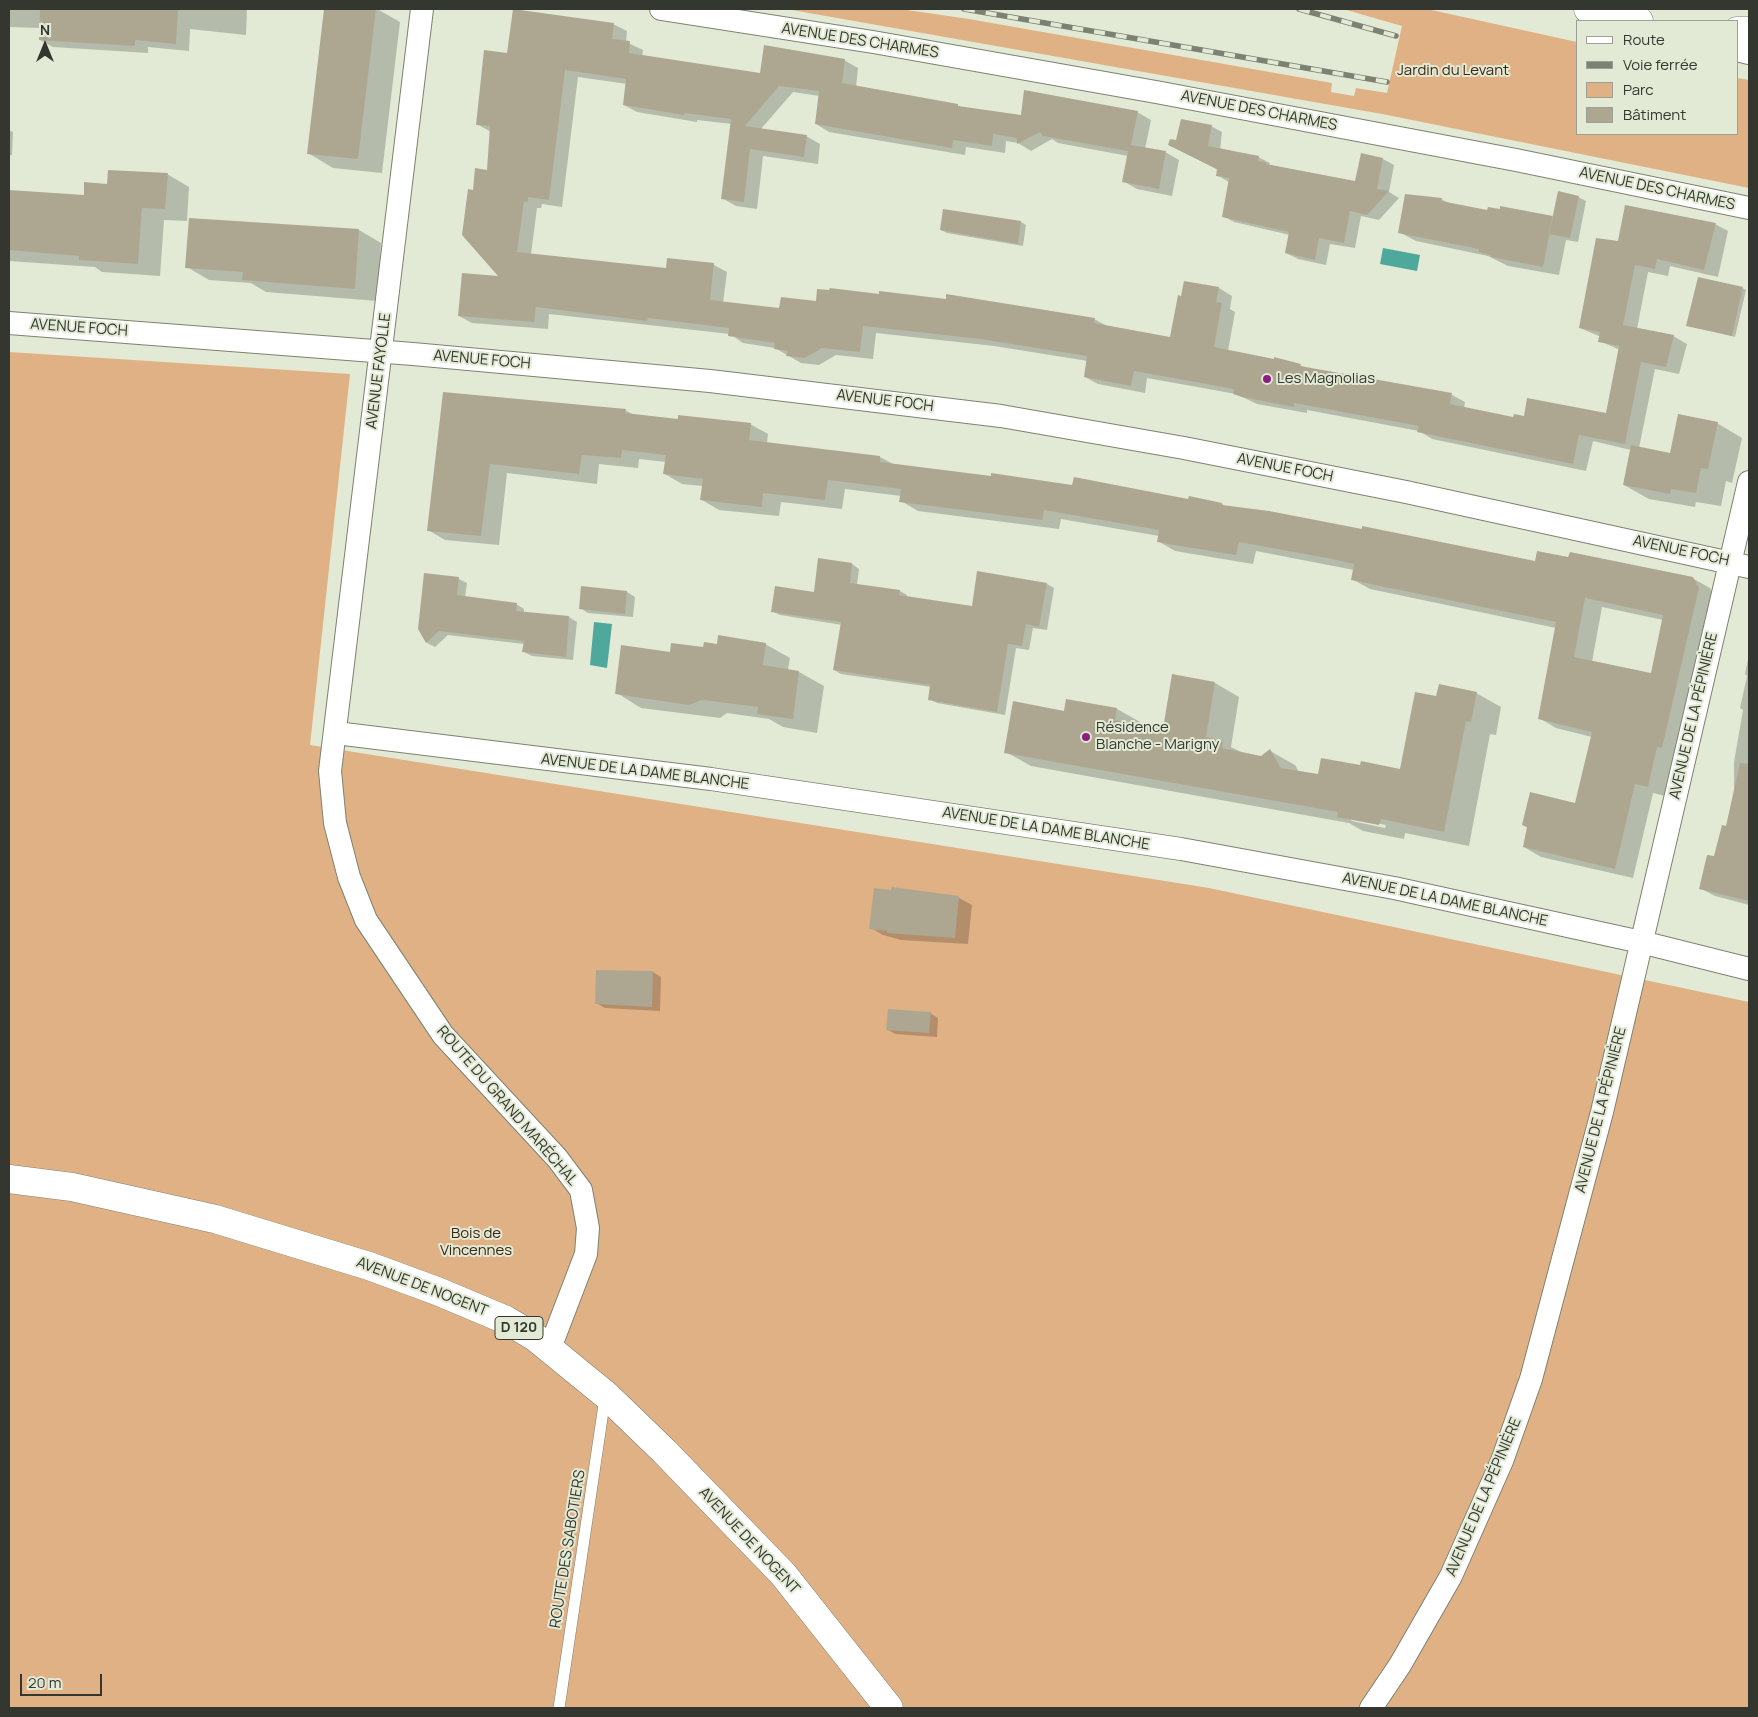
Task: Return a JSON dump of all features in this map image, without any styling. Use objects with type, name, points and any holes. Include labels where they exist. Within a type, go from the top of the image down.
[{"type":"main road","points":[[1588,9],[1635,20]]},
{"type":"main road","name":"AVENUE DE NOGENT","points":[[9,1179],[72,1187],[206,1216],[369,1266],[506,1320],[550,1348],[606,1395],[665,1452],[783,1574],[889,1708]]},
{"type":"street","name":"AVENUE FAYOLLE","points":[[336,732],[422,9]]},
{"type":"street","name":"AVENUE DES CHARMES","points":[[661,9],[1156,92],[1516,160],[1749,208]]},
{"type":"street","name":"AVENUE FOCH","points":[[9,323],[381,351],[710,380],[1000,416],[1184,448],[1397,490],[1740,564]]},
{"type":"street","name":"AVENUE DE LA PÉPINIÈRE","points":[[1371,1708],[1400,1665],[1451,1576],[1488,1495],[1514,1431],[1547,1320],[1594,1141],[1641,942],[1740,564],[1749,482]]},
{"type":"street","name":"AVENUE DE LA DAME BLANCHE","points":[[336,732],[711,779],[1181,849],[1394,888],[1641,942],[1749,969]]},
{"type":"street","name":"ROUTE DU GRAND MARÉCHAL","points":[[336,732],[330,770],[335,823],[349,877],[366,920],[443,1035],[557,1158],[581,1190],[588,1228],[586,1254],[550,1348]]},
{"type":"lane","name":"ROUTE DES SABOTIERS","points":[[559,1708],[606,1395]]},
{"type":"green space","name":"Jardin du Levant","points":[[786,9],[900,9],[969,19],[1332,83],[1331,92],[1354,96],[1356,88],[1387,93],[1402,26],[1343,9],[1427,9],[1576,42],[1576,135],[1738,135],[1738,78],[1749,80],[1749,188],[1382,114]]},
{"type":"green space","name":"Bois de Vincennes","points":[[9,352],[350,374],[310,745],[1209,888],[1749,1002],[1749,1708],[9,1708]]},
{"type":"water","points":[[1383,248],[1420,255],[1417,271],[1380,264]]},
{"type":"water","points":[[594,622],[612,624],[607,668],[590,665]]},
{"type":"building","points":[[40,9],[178,9],[176,44],[135,40],[135,46],[39,40]]},
{"type":"building","points":[[324,9],[376,9],[358,159],[307,154]]},
{"type":"building","points":[[513,9],[614,23],[612,39],[630,41],[629,53],[760,73],[764,45],[845,59],[842,83],[958,104],[958,106],[1021,115],[1024,90],[1138,111],[1131,145],[1166,151],[1159,189],[1122,182],[1128,151],[1043,136],[1040,132],[1017,144],[1017,138],[993,134],[992,146],[953,140],[952,148],[815,124],[819,91],[779,86],[745,126],[807,135],[804,157],[750,149],[744,202],[721,199],[731,119],[684,113],[684,115],[623,105],[626,79],[565,70],[549,200],[528,197],[528,202],[524,201],[517,252],[666,268],[667,258],[714,263],[710,300],[779,308],[781,297],[816,301],[817,289],[829,290],[830,288],[879,294],[879,291],[946,299],[946,294],[1095,318],[1094,323],[1170,337],[1178,295],[1181,296],[1184,281],[1219,287],[1216,302],[1222,303],[1214,347],[1274,359],[1274,357],[1301,364],[1300,366],[1452,393],[1450,404],[1513,417],[1514,414],[1524,416],[1527,398],[1606,413],[1619,346],[1598,342],[1600,332],[1579,328],[1596,238],[1618,241],[1625,205],[1716,223],[1704,270],[1657,259],[1655,269],[1635,265],[1623,325],[1674,335],[1666,367],[1641,362],[1625,444],[1579,435],[1573,464],[1417,432],[1419,426],[1294,403],[1294,407],[1242,397],[1233,394],[1234,389],[1134,371],[1131,386],[1084,377],[1087,356],[980,339],[863,326],[860,352],[822,348],[805,358],[786,356],[788,351],[774,349],[775,343],[728,336],[729,328],[648,318],[647,321],[536,307],[534,322],[458,316],[462,273],[498,276],[462,235],[468,189],[473,190],[475,168],[487,170],[490,126],[476,125],[484,50],[507,53]]},
{"type":"building","points":[[1181,119],[1212,125],[1208,146],[1259,156],[1258,161],[1266,162],[1266,164],[1355,181],[1361,153],[1383,158],[1377,189],[1389,191],[1367,215],[1350,211],[1344,243],[1319,238],[1315,260],[1285,253],[1289,232],[1222,217],[1229,178],[1216,176],[1217,169],[1168,145],[1170,139],[1176,140]]},
{"type":"building","points":[[108,170],[168,173],[165,209],[142,208],[138,264],[79,260],[79,256],[9,250],[9,190],[84,195],[84,182],[107,184]]},
{"type":"building","points":[[1558,191],[1579,196],[1570,238],[1549,234]]},
{"type":"building","points":[[1405,194],[1442,198],[1441,201],[1487,210],[1488,207],[1500,209],[1500,206],[1553,216],[1543,267],[1491,257],[1491,255],[1479,252],[1479,249],[1398,233]]},
{"type":"building","points":[[943,209],[1021,221],[1018,244],[940,230]]},
{"type":"building","points":[[189,218],[359,229],[355,289],[242,280],[243,272],[185,268]]},
{"type":"building","points":[[1698,277],[1743,287],[1732,336],[1686,326]]},
{"type":"building","points":[[443,392],[626,409],[625,413],[678,419],[678,415],[751,423],[749,440],[880,456],[880,462],[991,476],[991,473],[1072,485],[1074,477],[1188,499],[1189,496],[1222,503],[1222,505],[1269,511],[1362,529],[1362,526],[1535,561],[1537,551],[1568,557],[1570,552],[1693,577],[1699,588],[1662,748],[1657,747],[1648,787],[1635,784],[1615,869],[1523,847],[1527,827],[1522,825],[1530,792],[1575,803],[1592,732],[1538,719],[1556,622],[1351,580],[1354,564],[1239,542],[1236,555],[1157,542],[1159,530],[1044,510],[1042,520],[899,502],[901,489],[828,480],[825,500],[763,493],[762,507],[700,500],[703,479],[663,474],[666,455],[622,450],[621,458],[582,455],[579,474],[490,464],[481,536],[427,531]],"holes":[[[1585,598],[1663,615],[1651,673],[1574,657]]]},
{"type":"building","points":[[1678,414],[1718,422],[1708,469],[1701,468],[1696,493],[1671,489],[1670,494],[1623,485],[1631,445],[1670,453]]},
{"type":"building","points":[[818,558],[852,563],[850,583],[900,590],[899,595],[972,606],[977,571],[1047,583],[1039,627],[1026,624],[1022,646],[1008,644],[997,712],[928,700],[930,685],[833,670],[841,622],[771,612],[775,586],[814,592]]},
{"type":"building","points":[[424,573],[459,577],[457,595],[517,603],[516,611],[569,616],[566,657],[522,652],[524,641],[439,631],[426,643],[418,629]]},
{"type":"building","points":[[581,586],[627,591],[625,614],[579,609]]},
{"type":"building","points":[[718,635],[766,643],[763,665],[799,671],[793,719],[757,714],[758,707],[702,700],[689,705],[615,694],[621,645],[670,652],[671,643],[703,647],[704,642],[717,644]]},
{"type":"building","points":[[1172,674],[1215,682],[1206,737],[1223,741],[1222,748],[1261,756],[1270,749],[1281,768],[1318,774],[1321,758],[1360,765],[1361,761],[1400,769],[1415,692],[1436,696],[1439,684],[1477,692],[1471,722],[1466,721],[1444,832],[1381,819],[1379,825],[1337,817],[1338,812],[1004,753],[1013,701],[1064,711],[1066,699],[1117,708],[1115,720],[1163,729]]},
{"type":"building","points":[[1740,763],[1749,764],[1749,901],[1699,889],[1707,855],[1714,856],[1722,825],[1726,826]]},
{"type":"building","points":[[892,887],[959,896],[955,938],[887,933],[887,931],[869,929],[874,888],[891,890]]},
{"type":"building","points":[[596,970],[653,971],[652,1007],[595,1004]]},
{"type":"building","points":[[888,1009],[931,1012],[929,1033],[886,1030]]},
{"type":"railway","points":[[964,9],[1387,82]]},
{"type":"railway","points":[[1299,9],[1396,36]]},
{"type":"place","name":"Les Magnolias","points":[[1267,379]]},
{"type":"place","name":"Résidence Blanche - Marigny","points":[[1086,737]]}]
